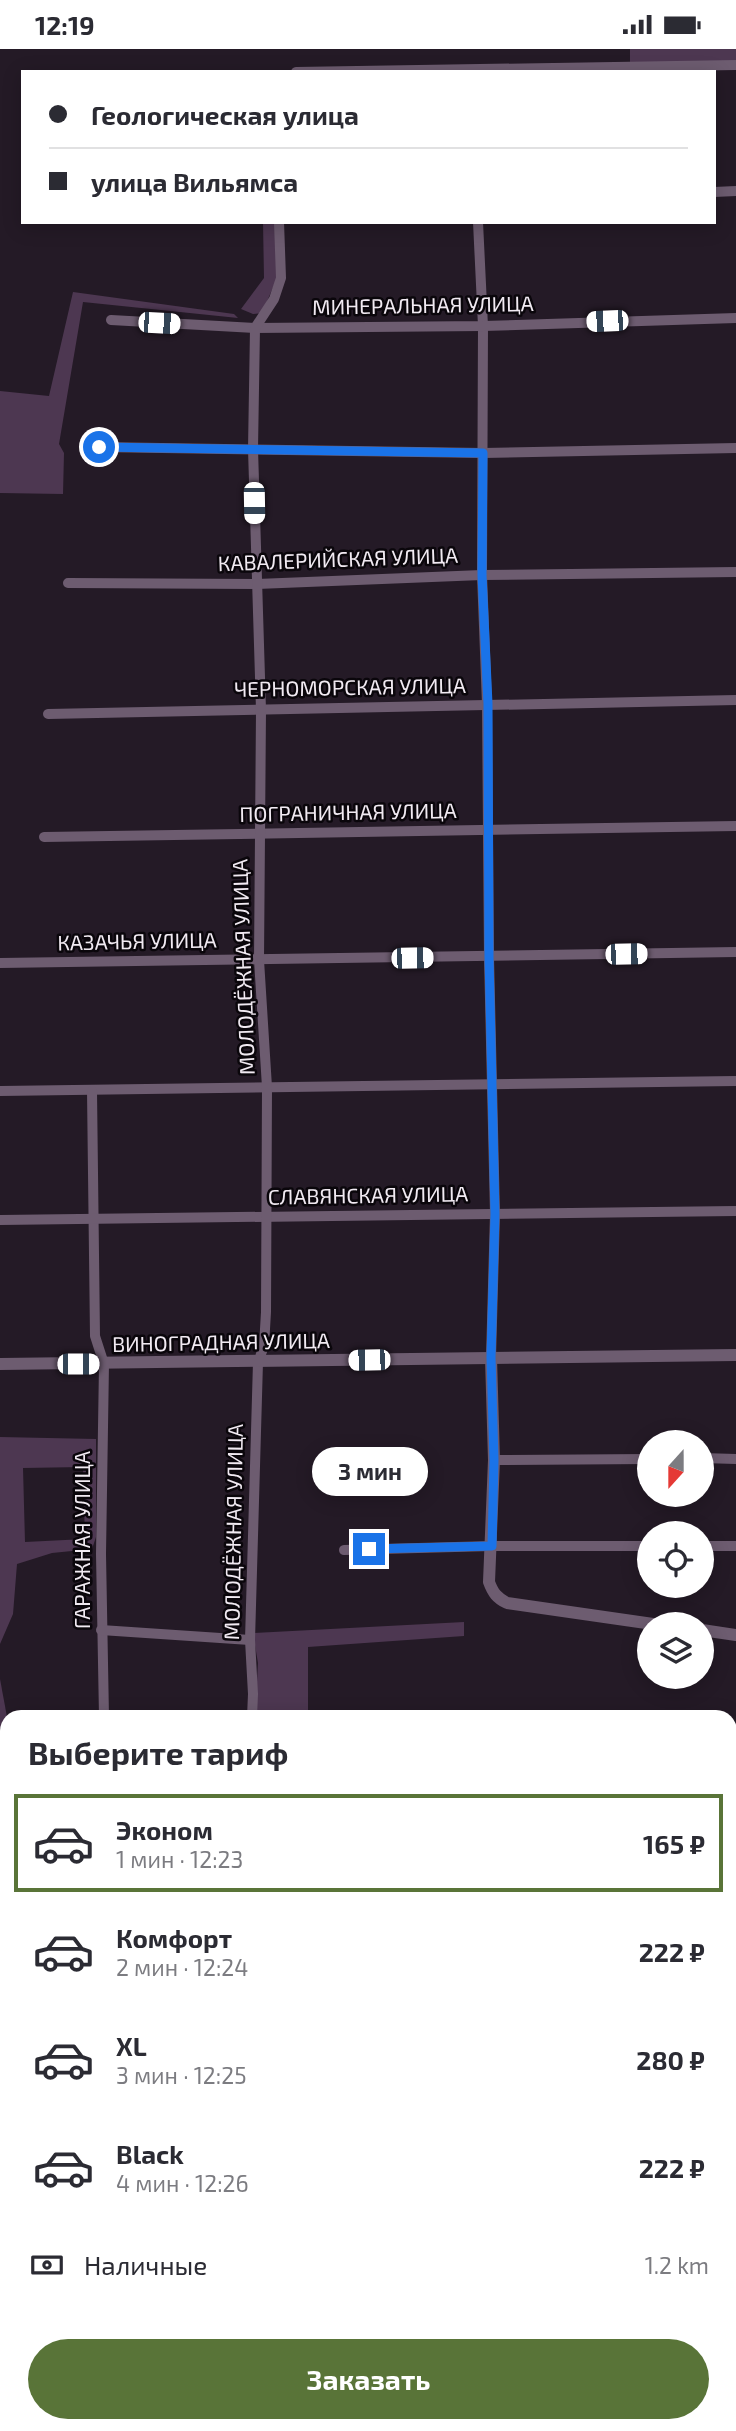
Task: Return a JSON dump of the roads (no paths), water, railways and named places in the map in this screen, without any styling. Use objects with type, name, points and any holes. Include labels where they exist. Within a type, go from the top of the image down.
[{"type":"street","points":[[422,70],[736,65]]},
{"type":"street","points":[[716,191],[736,191]]},
{"type":"street","points":[[254,328],[274,299],[281,278],[279,224]]},
{"type":"street","points":[[478,224],[483,326],[482,575],[488,704],[489,957],[495,1214],[491,1357],[494,1460],[489,1583],[498,1598],[507,1603],[637,1622]]},
{"type":"street","name":"МИНЕРАЛЬНАЯ УЛИЦА","points":[[111,320],[254,328],[483,326],[736,318]]},
{"type":"street","name":"МОЛОДЁЖНАЯ УЛИЦА","points":[[252,1710],[250,1640],[258,1362],[264,1346],[266,1312],[267,1087],[259,960],[261,710],[253,449],[254,328]]},
{"type":"street","points":[[99,447],[483,453],[736,448]]},
{"type":"street","name":"КАВАЛЕРИЙСКАЯ УЛИЦА","points":[[68,583],[257,584],[482,575],[736,572]]},
{"type":"street","name":"ЧЕРНОМОРСКАЯ УЛИЦА","points":[[48,714],[736,700]]},
{"type":"street","name":"ПОГРАНИЧНАЯ УЛИЦА","points":[[44,837],[736,827]]},
{"type":"street","name":"КАЗАЧЬЯ УЛИЦА","points":[[0,963],[736,952]]},
{"type":"street","points":[[0,1091],[736,1081]]},
{"type":"street","name":"ГАРАЖНАЯ УЛИЦА","points":[[92,1091],[95,1336],[104,1364],[101,1630],[104,1710]]},
{"type":"street","name":"СЛАВЯНСКАЯ УЛИЦА","points":[[0,1220],[736,1211]]},
{"type":"street","name":"ВИНОГРАДНАЯ УЛИЦА","points":[[0,1364],[736,1355]]},
{"type":"street","points":[[714,1458],[736,1459]]},
{"type":"street","points":[[494,1460],[637,1459]]},
{"type":"street","points":[[344,1550],[637,1546]]},
{"type":"street","points":[[714,1546],[736,1546]]},
{"type":"street","points":[[101,1630],[250,1640]]},
{"type":"street","points":[[714,1632],[736,1635]]}]
